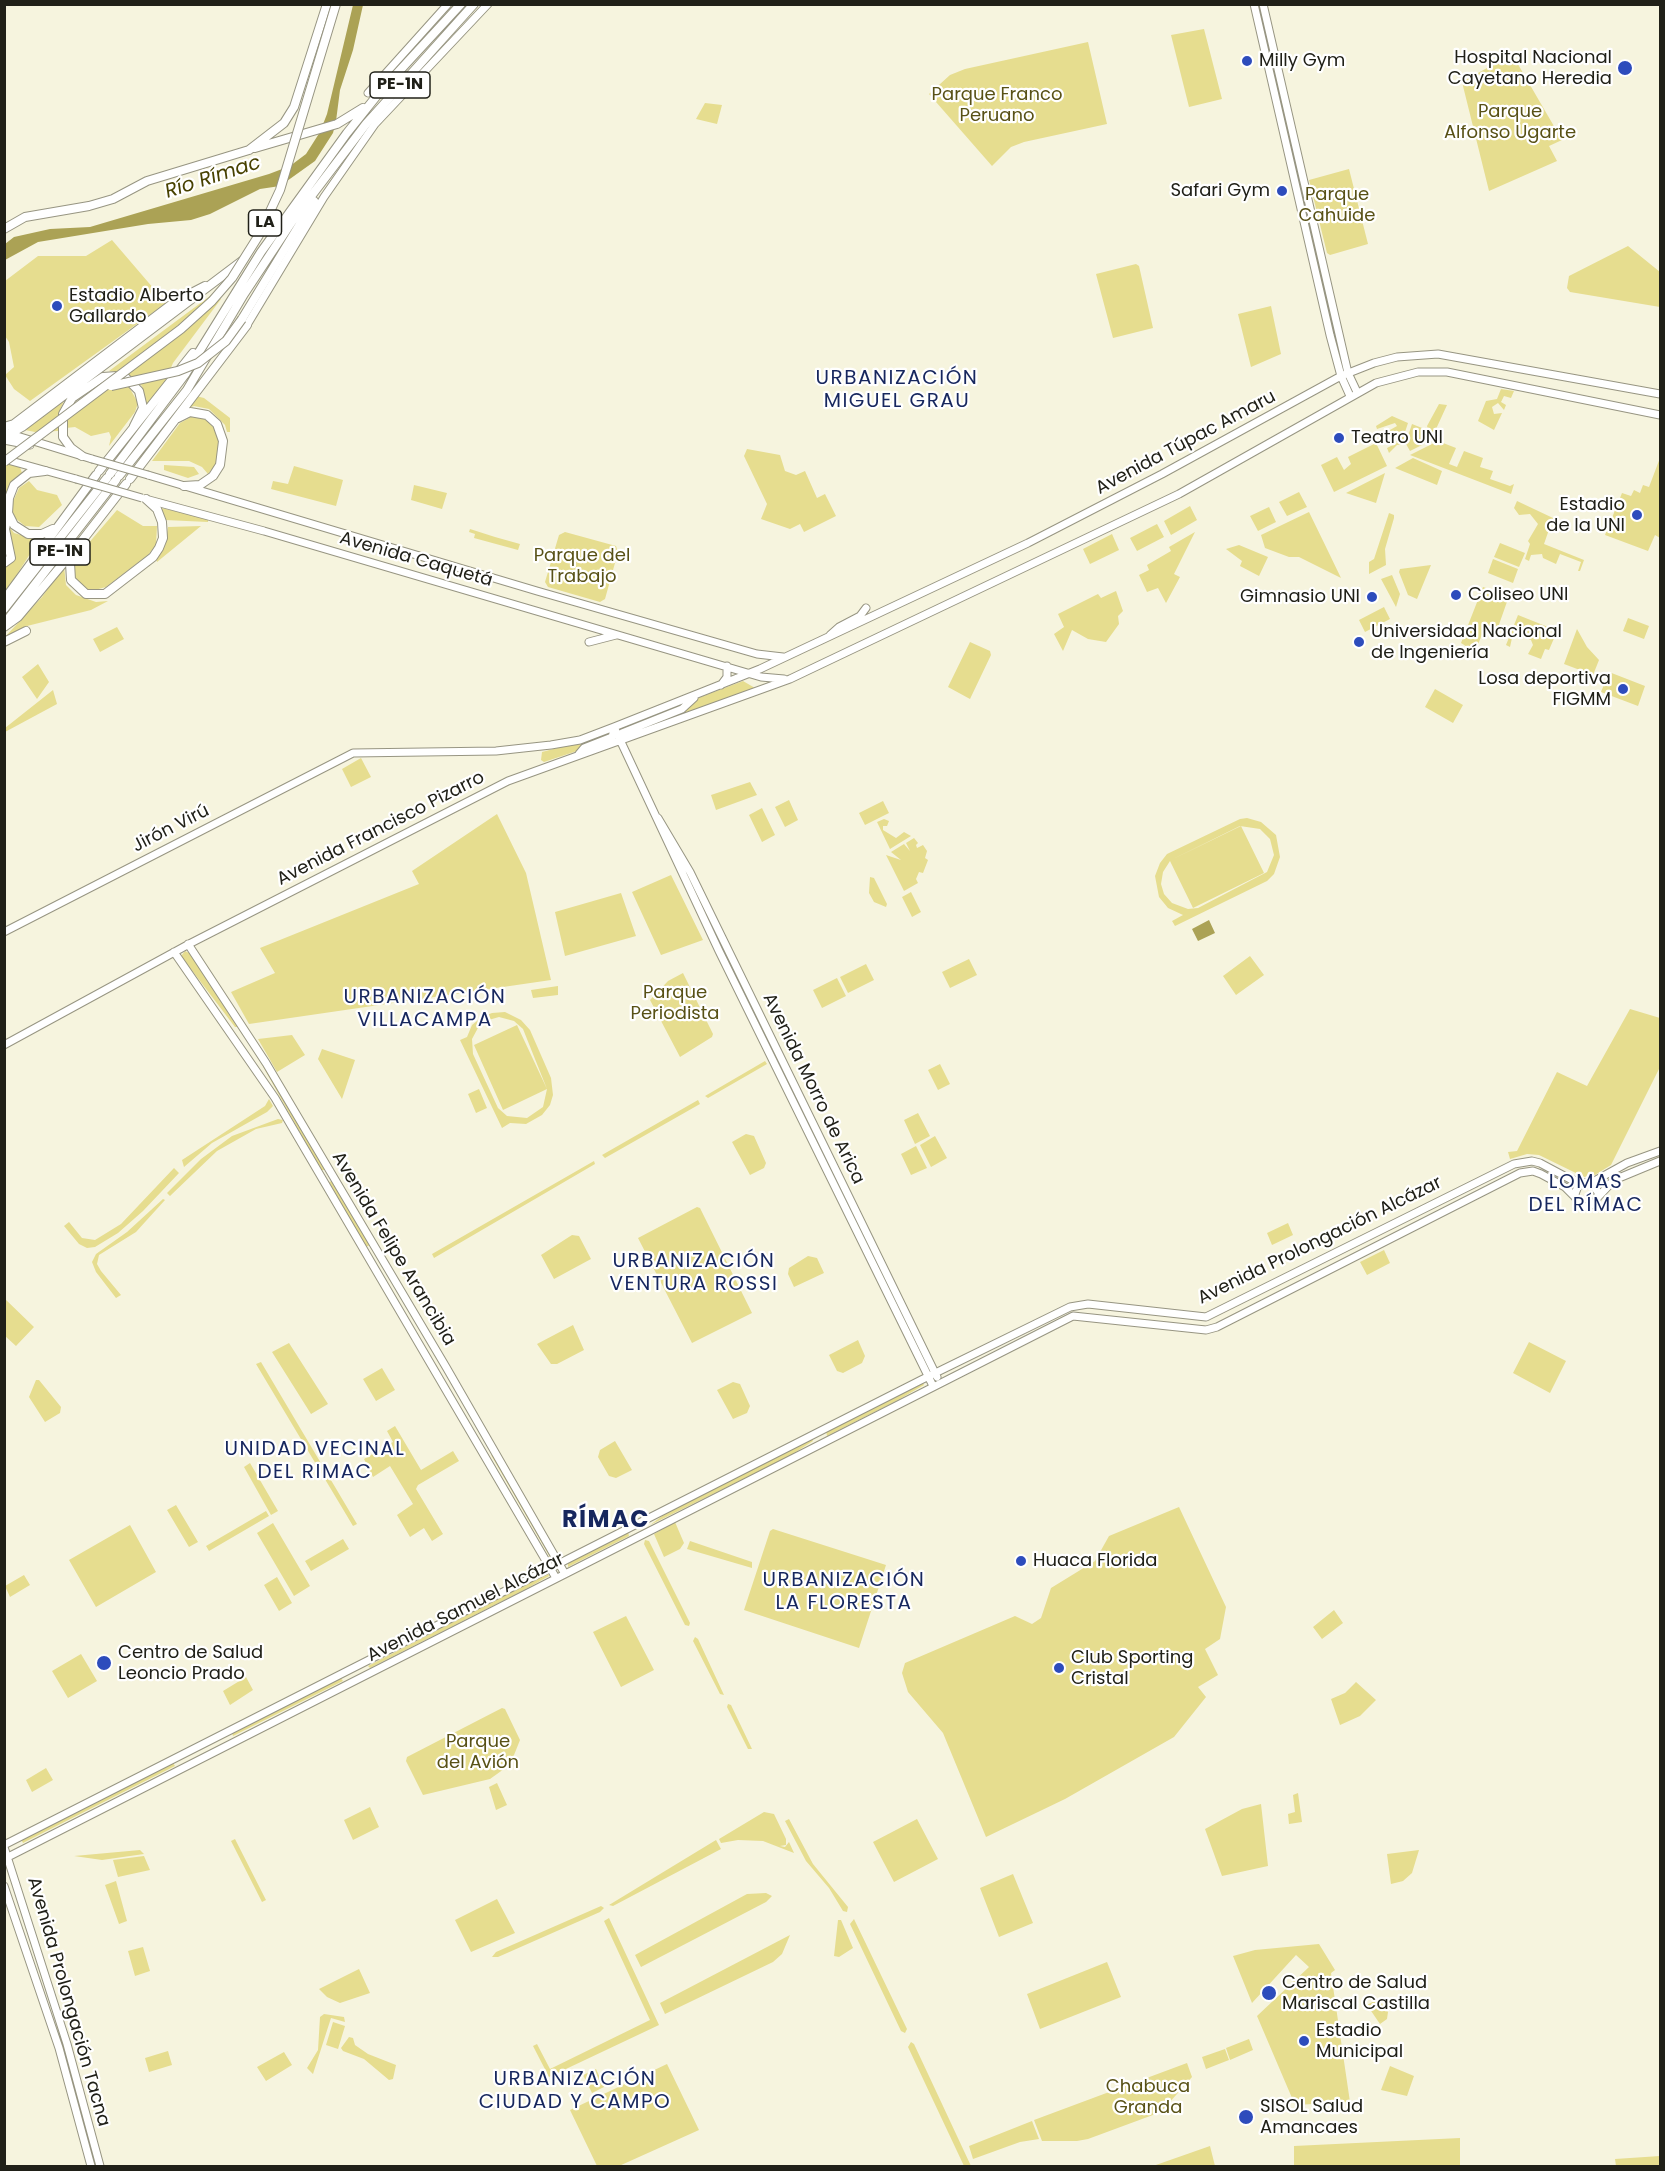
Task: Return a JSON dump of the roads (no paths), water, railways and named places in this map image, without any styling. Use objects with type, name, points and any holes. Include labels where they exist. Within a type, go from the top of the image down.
[{"type":"highway","points":[[249,150],[284,123],[302,86],[327,4]]},
{"type":"highway","name":"LA","points":[[4,461],[108,387],[199,314],[232,278],[252,248],[280,190],[336,4]]},
{"type":"highway","name":"PE-1N","points":[[4,625],[186,373],[275,231],[379,93],[461,4]]},
{"type":"highway","name":"PE-1N","points":[[4,609],[187,390],[273,248],[366,124],[474,4]]},
{"type":"highway","points":[[4,229],[25,217],[102,203],[147,182],[343,121],[379,93]]},
{"type":"highway","points":[[108,387],[178,371],[207,357],[233,333],[332,170]]},
{"type":"highway","points":[[6,434],[14,424],[176,302],[216,282],[275,231]]},
{"type":"highway","points":[[4,625],[32,601],[84,539],[248,325]]},
{"type":"highway","points":[[4,600],[97,473],[214,327]]},
{"type":"highway","points":[[82,456],[71,448],[63,437],[63,414],[72,399],[103,377],[122,377],[136,387],[141,395],[142,408],[135,426]]},
{"type":"highway","points":[[173,421],[187,390]]},
{"type":"highway","points":[[173,421],[186,413],[203,414],[217,424],[222,436],[221,461],[213,476],[200,485],[184,486]]},
{"type":"highway","points":[[4,563],[11,558],[5,529],[9,498],[14,485],[29,473],[45,471]]},
{"type":"highway","points":[[84,539],[70,563],[71,579],[86,594],[105,594],[153,557],[161,544],[163,528],[161,518],[144,499]]},
{"type":"highway","points":[[8,513],[14,525],[28,534],[42,534],[58,525]]},
{"type":"highway","points":[[4,642],[26,631]]},
{"type":"main road","points":[[368,93],[448,4]]},
{"type":"main road","points":[[248,325],[324,197],[375,124],[488,4]]},
{"type":"main road","points":[[1254,4],[1344,375],[1354,394]]},
{"type":"main road","points":[[1263,4],[1344,375]]},
{"type":"main road","name":"Avenida Túpac Amaru","points":[[695,696],[824,640],[1028,543],[1162,474],[1344,375],[1397,357],[1438,354],[1660,394]]},
{"type":"main road","points":[[790,679],[1179,494],[1354,394],[1393,377],[1418,372],[1447,372],[1660,415]]},
{"type":"main road","name":"Avenida Caquetá","points":[[6,434],[298,522],[667,628],[766,656],[786,657]]},
{"type":"main road","name":"Avenida Caquetá","points":[[4,454],[45,471],[264,531],[750,674],[769,679],[790,679]]},
{"type":"main road","name":"Avenida Caquetá","points":[[4,461],[34,467]]},
{"type":"main road","points":[[824,640],[838,627],[860,616],[866,608]]},
{"type":"main road","points":[[589,642],[618,634]]},
{"type":"main road","points":[[720,686],[726,679],[727,666]]},
{"type":"main road","name":"Avenida Francisco Pizarro","points":[[4,1045],[188,944],[508,781],[790,679]]},
{"type":"main road","points":[[620,742],[622,733],[682,709],[695,696]]},
{"type":"main road","points":[[578,755],[584,748],[612,736],[614,727],[695,696]]},
{"type":"main road","name":"Avenida Morro de Arica","points":[[614,727],[682,876],[932,1375]]},
{"type":"main road","name":"Jirón Virú","points":[[4,932],[353,753],[528,749],[580,740],[614,727]]},
{"type":"main road","name":"Avenida Morro de Arica","points":[[654,813],[673,839],[690,872],[936,1384]]},
{"type":"main road","points":[[682,876],[690,872]]},
{"type":"main road","name":"Avenida Felipe Arancibia","points":[[188,944],[266,1063],[565,1574]]},
{"type":"main road","name":"Avenida Felipe Arancibia","points":[[174,952],[275,1098],[556,1578]]},
{"type":"main road","points":[[1658,1152],[1660,1161],[1614,1180],[1594,1204],[1585,1207],[1579,1205],[1575,1197],[1578,1186],[1588,1184],[1627,1163],[1658,1152]]},
{"type":"main road","name":"Avenida Prolongación Alcázar","points":[[932,1375],[1070,1307],[1088,1304],[1206,1317],[1524,1162],[1540,1163],[1570,1179],[1588,1184]]},
{"type":"main road","name":"Avenida Prolongación Alcázar","points":[[936,1384],[1066,1318],[1082,1315],[1206,1330],[1527,1171],[1541,1174],[1565,1188],[1575,1197]]},
{"type":"main road","points":[[1588,1184],[1596,1189],[1598,1197]]},
{"type":"main road","points":[[1434,1204],[1438,1214]]},
{"type":"main road","points":[[1381,1230],[1386,1240]]},
{"type":"main road","points":[[1014,1333],[1019,1342]]},
{"type":"main road","name":"Avenida Samuel Alcázar","points":[[4,1846],[932,1375]]},
{"type":"main road","name":"Avenida Samuel Alcázar","points":[[7,1858],[936,1384]]},
{"type":"main road","name":"Avenida Prolongación Tacna","points":[[4,1846],[71,2057],[100,2166]]},
{"type":"main road","name":"Avenida Prolongación Tacna","points":[[4,1886],[59,2048],[91,2166]]},
{"type":"place","name":"Milly Gym","points":[[1247,61]]},
{"type":"place","name":"Hospital Nacional Cayetano Heredia","points":[[1625,68]]},
{"type":"place","name":"Safari Gym","points":[[1282,191]]},
{"type":"place","name":"Estadio Alberto Gallardo","points":[[57,306]]},
{"type":"place","name":"Teatro UNI","points":[[1339,438]]},
{"type":"place","name":"Estadio de la UNI","points":[[1637,515]]},
{"type":"place","name":"Coliseo UNI","points":[[1456,595]]},
{"type":"place","name":"Gimnasio UNI","points":[[1372,597]]},
{"type":"place","name":"Universidad Nacional de Ingeniería","points":[[1359,642]]},
{"type":"place","name":"Losa deportiva FIGMM","points":[[1623,689]]},
{"type":"place","name":"Huaca Florida","points":[[1021,1561]]},
{"type":"place","name":"Centro de Salud Leoncio Prado","points":[[104,1663]]},
{"type":"place","name":"Club Sporting Cristal","points":[[1059,1668]]},
{"type":"place","name":"Centro de Salud Mariscal Castilla","points":[[1269,1993]]},
{"type":"place","name":"Estadio Municipal","points":[[1304,2041]]},
{"type":"place","name":"SISOL Salud Amancaes","points":[[1246,2117]]},
{"type":"district","name":"URBANIZACIÓN MIGUEL GRAU","points":[[897,390]]},
{"type":"district","name":"URBANIZACIÓN VILLACAMPA","points":[[425,1010]]},
{"type":"district","name":"LOMAS DEL RÍMAC","points":[[1586,1194]]},
{"type":"district","name":"URBANIZACIÓN VENTURA ROSSI","points":[[694,1274]]},
{"type":"district","name":"UNIDAD VECINAL DEL RIMAC","points":[[315,1462]]},
{"type":"district","name":"RÍMAC","points":[[606,1521]]},
{"type":"district","name":"URBANIZACIÓN LA FLORESTA","points":[[844,1592]]},
{"type":"district","name":"URBANIZACIÓN CIUDAD Y CAMPO","points":[[575,2092]]},
{"type":"park label","name":"Parque Franco Peruano","points":[[997,106]]},
{"type":"park label","name":"Parque Alfonso Ugarte","points":[[1510,122]]},
{"type":"park label","name":"Parque Cahuide","points":[[1337,205]]},
{"type":"park label","name":"Parque del Trabajo","points":[[582,566]]},
{"type":"park label","name":"Parque Periodista","points":[[675,1003]]},
{"type":"park label","name":"Parque del Avión","points":[[478,1752]]},
{"type":"park label","name":"Chabuca Granda","points":[[1148,2097]]},
{"type":"water label","name":"Río Rímac","points":[[213,178]]}]
